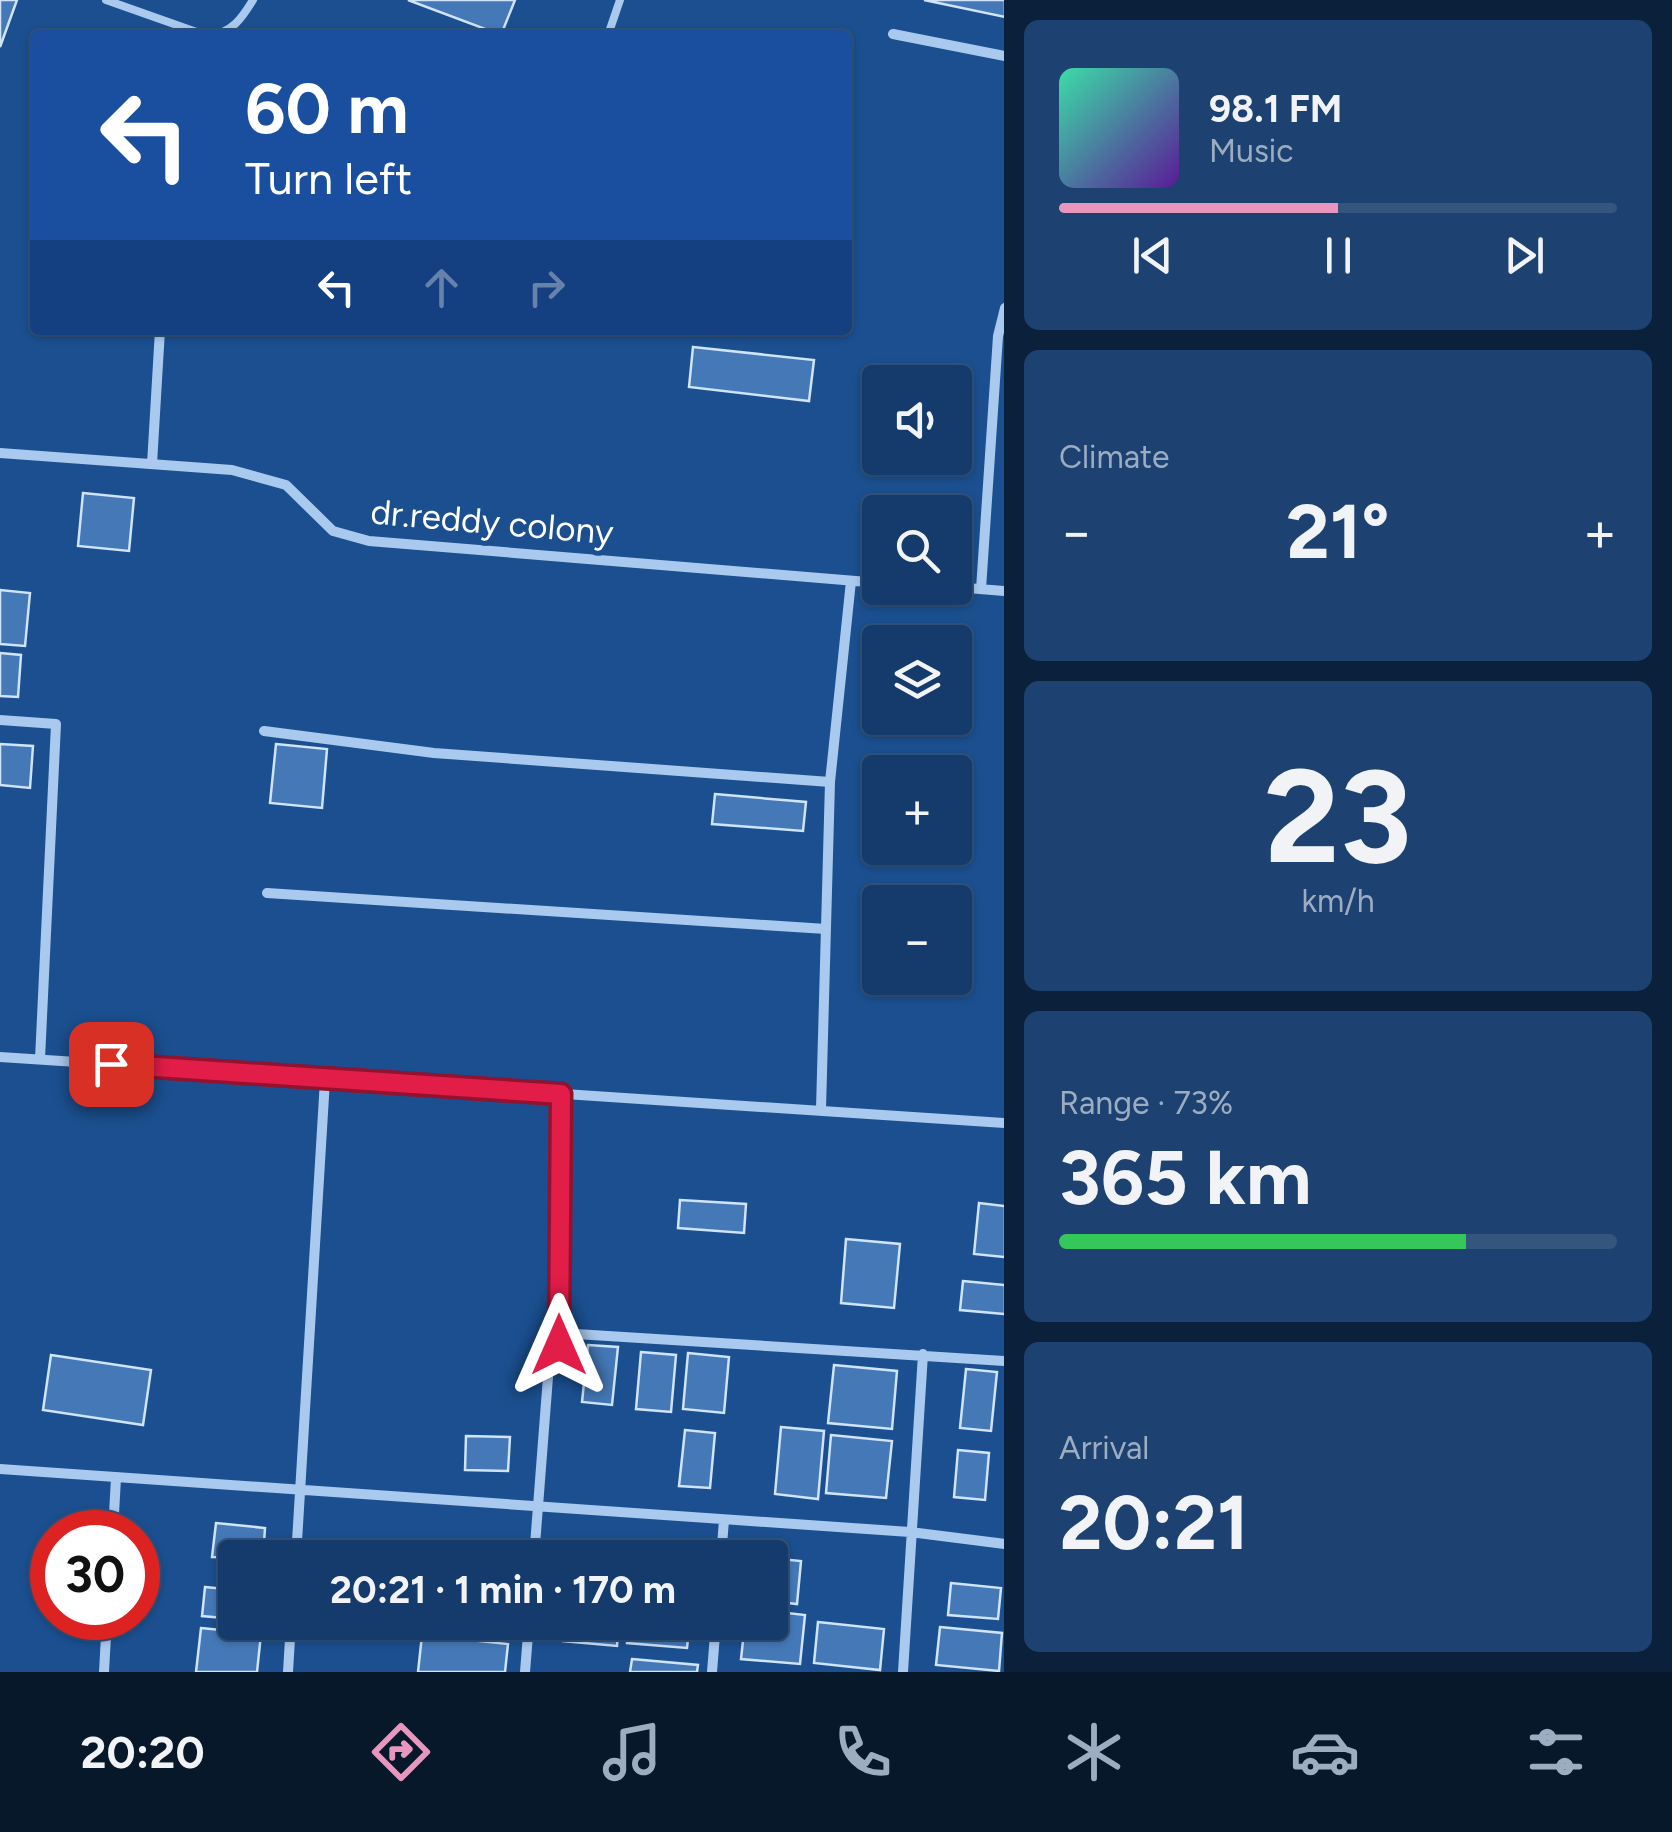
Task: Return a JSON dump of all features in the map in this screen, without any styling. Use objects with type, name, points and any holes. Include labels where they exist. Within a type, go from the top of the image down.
[{"type":"street","points":[[893,34],[1004,56]]},
{"type":"street","points":[[981,588],[998,336],[1004,308]]},
{"type":"street","points":[[152,464],[160,335]]},
{"type":"street","name":"dr.reddy colony","points":[[0,453],[232,470],[286,485],[333,531],[369,541],[862,582]]},
{"type":"street","points":[[821,1108],[830,782],[851,582]]},
{"type":"street","points":[[972,588],[1004,591]]},
{"type":"street","points":[[0,720],[56,724],[40,1059]]},
{"type":"street","points":[[264,731],[434,753],[830,782]]},
{"type":"street","points":[[267,893],[826,930]]},
{"type":"street","points":[[0,1057],[1004,1123]]},
{"type":"street","points":[[297,1540],[325,1080]]},
{"type":"street","points":[[559,1345],[561,1094]]},
{"type":"street","points":[[535,1540],[548,1364],[559,1345],[576,1334],[1004,1360]]},
{"type":"street","points":[[903,1672],[923,1354]]},
{"type":"street","points":[[0,1470],[910,1532],[1004,1544]]},
{"type":"street","points":[[114,1510],[116,1478]]},
{"type":"street","points":[[722,1540],[724,1520]]},
{"type":"street","points":[[104,1672],[106,1640]]},
{"type":"street","points":[[288,1672],[291,1640]]},
{"type":"street","points":[[525,1672],[528,1640]]},
{"type":"street","points":[[712,1672],[715,1640]]},
{"type":"lane","points":[[106,0],[193,30]]},
{"type":"lane","points":[[228,30],[252,0]]},
{"type":"lane","points":[[610,30],[620,0]]},
{"type":"building","points":[[0,0],[17,0],[0,47]]},
{"type":"building","points":[[408,0],[515,0],[503,30],[488,30]]},
{"type":"building","points":[[924,0],[1004,0],[1004,17]]},
{"type":"building","points":[[693,347],[814,360],[809,401],[689,387]]},
{"type":"building","points":[[83,493],[134,498],[129,551],[78,546]]},
{"type":"building","points":[[0,590],[30,593],[25,646],[0,644]]},
{"type":"building","points":[[0,653],[21,655],[18,697],[0,696]]},
{"type":"building","points":[[0,744],[33,746],[30,788],[0,785]]},
{"type":"building","points":[[276,744],[327,749],[322,808],[270,803]]},
{"type":"building","points":[[715,794],[806,802],[803,831],[712,824]]},
{"type":"building","points":[[680,1200],[746,1204],[744,1233],[678,1228]]},
{"type":"building","points":[[979,1203],[1004,1206],[1004,1257],[974,1254]]},
{"type":"building","points":[[846,1239],[900,1244],[894,1308],[841,1303]]},
{"type":"building","points":[[963,1281],[1004,1285],[1004,1314],[960,1310]]},
{"type":"building","points":[[588,1345],[618,1347],[612,1405],[582,1402]]},
{"type":"building","points":[[641,1352],[676,1355],[671,1412],[636,1409]]},
{"type":"building","points":[[688,1353],[729,1357],[724,1413],[683,1409]]},
{"type":"building","points":[[51,1355],[151,1370],[143,1425],[43,1410]]},
{"type":"building","points":[[834,1365],[897,1371],[892,1429],[828,1423]]},
{"type":"building","points":[[966,1369],[997,1372],[991,1431],[960,1428]]},
{"type":"building","points":[[781,1427],[824,1431],[818,1499],[775,1494]]},
{"type":"building","points":[[685,1430],[715,1433],[710,1488],[679,1486]]},
{"type":"building","points":[[831,1435],[892,1441],[886,1498],[826,1493]]},
{"type":"building","points":[[466,1436],[510,1437],[508,1471],[465,1470]]},
{"type":"building","points":[[958,1450],[989,1453],[985,1500],[954,1497]]},
{"type":"building","points":[[216,1523],[265,1528],[264,1540],[218,1540],[218,1557],[212,1557]]},
{"type":"building","points":[[788,1560],[801,1561],[797,1604],[788,1603]]},
{"type":"building","points":[[951,1583],[1001,1588],[998,1619],[948,1615]]},
{"type":"building","points":[[205,1587],[218,1588],[218,1617],[202,1616]]},
{"type":"building","points":[[788,1613],[805,1615],[800,1664],[741,1659],[743,1640],[788,1640]]},
{"type":"building","points":[[818,1622],[884,1629],[880,1670],[814,1663]]},
{"type":"building","points":[[940,1627],[1002,1633],[999,1671],[936,1665]]},
{"type":"building","points":[[201,1628],[218,1630],[218,1640],[260,1640],[257,1672],[196,1672]]},
{"type":"building","points":[[421,1640],[508,1644],[505,1672],[418,1672]]},
{"type":"building","points":[[563,1640],[618,1640],[617,1646]]},
{"type":"building","points":[[627,1640],[688,1640],[687,1648],[627,1643]]},
{"type":"building","points":[[632,1659],[698,1665],[697,1672],[630,1672]]},
{"type":"route","points":[[111,1064],[561,1094],[559,1345]]}]
